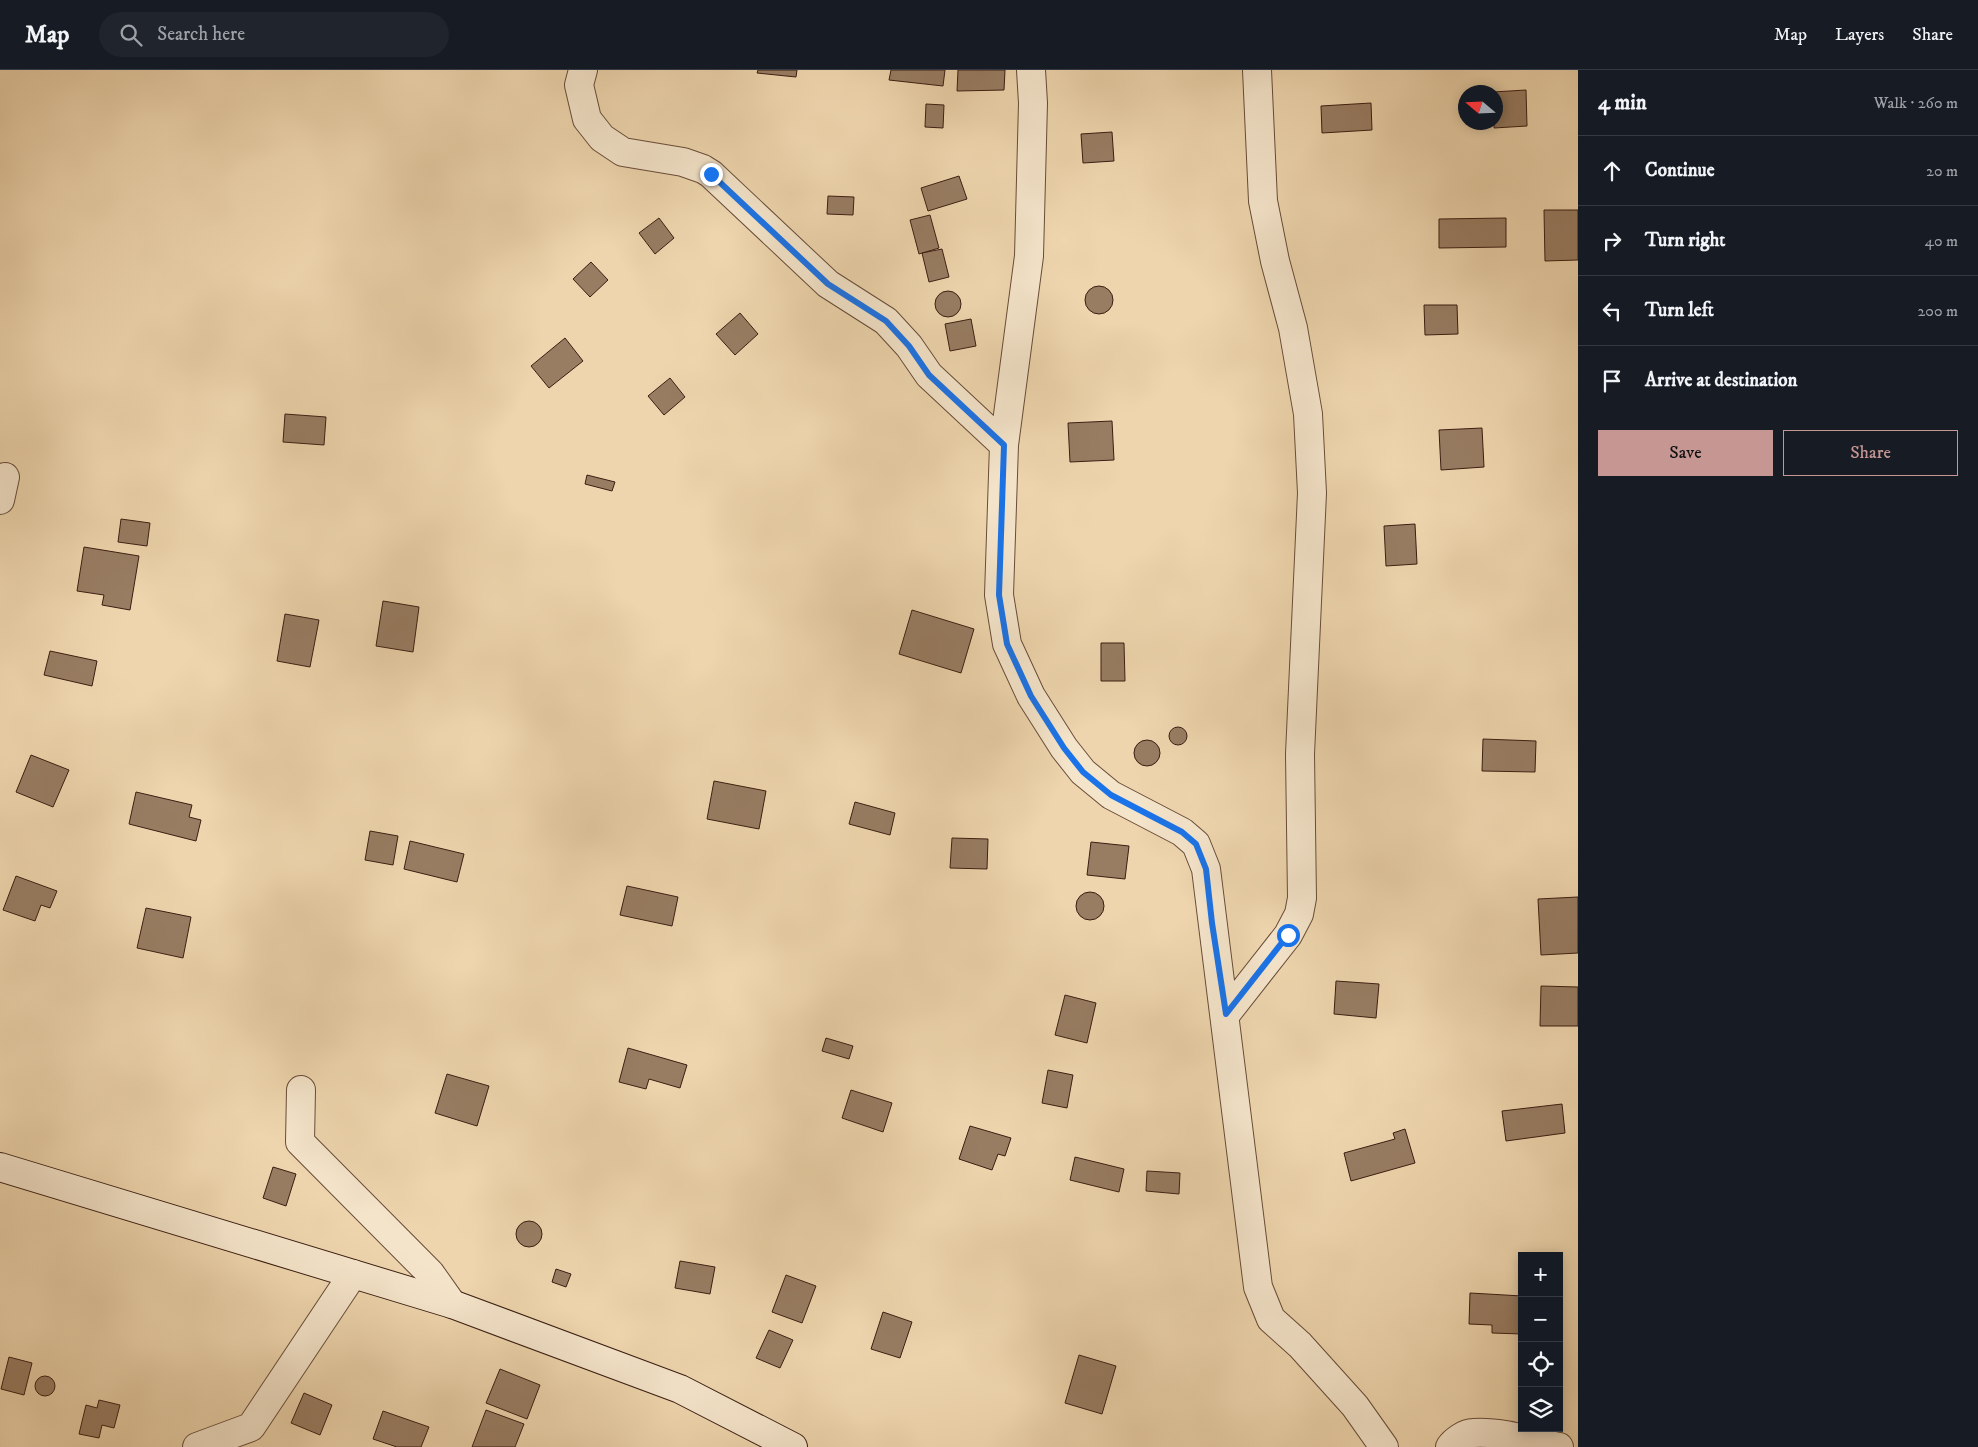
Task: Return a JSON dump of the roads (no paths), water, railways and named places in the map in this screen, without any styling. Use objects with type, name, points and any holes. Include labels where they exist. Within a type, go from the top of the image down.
[{"type":"street","points":[[583,70],[579,85],[587,119],[602,138],[623,152],[684,162],[711,174],[828,284],[886,321],[909,346],[929,375],[1004,445]]},
{"type":"street","points":[[1031,70],[1033,103],[1029,256],[1004,445],[999,595],[1007,644],[1031,696],[1064,748],[1083,772],[1111,795],[1182,832],[1196,844],[1206,869],[1226,1014],[1258,1286],[1271,1318],[1300,1345],[1355,1406],[1384,1447]]},
{"type":"street","points":[[1226,1014],[1288,935],[1299,914],[1302,898],[1300,754],[1312,493],[1308,414],[1293,328],[1275,261],[1263,201],[1257,70]]},
{"type":"street","points":[[301,1090],[300,1142],[430,1273],[452,1304]]},
{"type":"street","points":[[0,1167],[452,1304],[680,1389],[793,1447]]},
{"type":"street","points":[[197,1447],[251,1428],[353,1274]]},
{"type":"street","points":[[1450,1447],[1459,1438],[1471,1432],[1505,1436],[1559,1447]]}]
